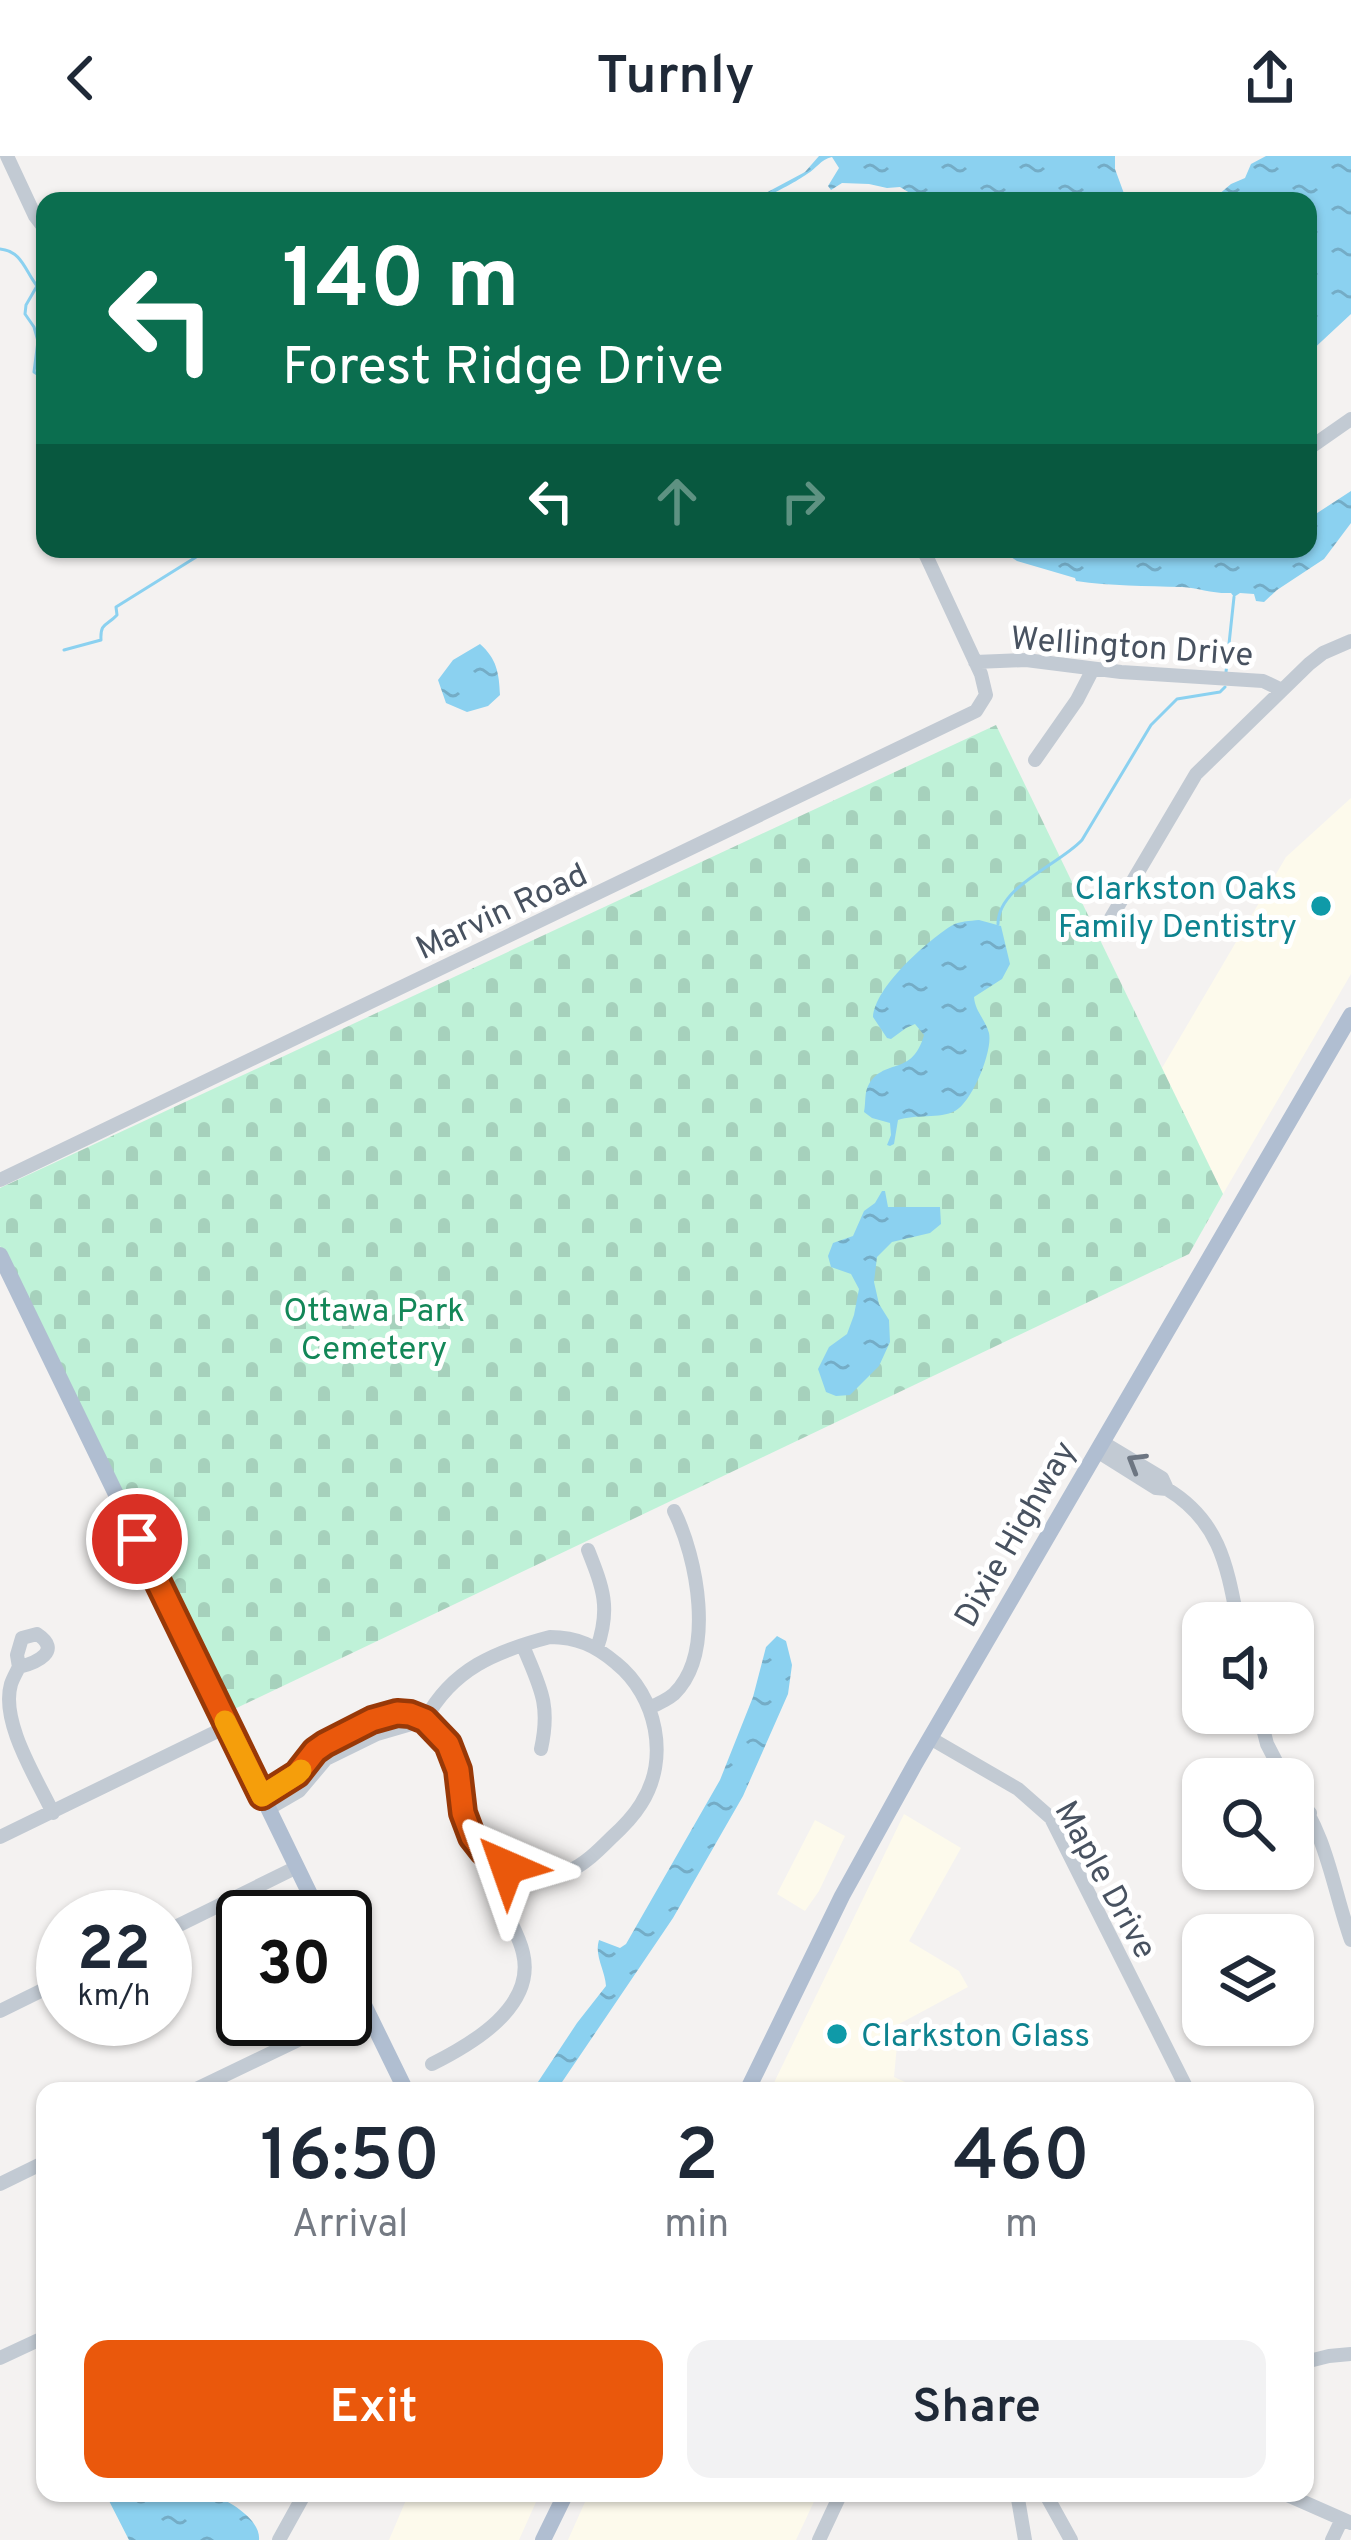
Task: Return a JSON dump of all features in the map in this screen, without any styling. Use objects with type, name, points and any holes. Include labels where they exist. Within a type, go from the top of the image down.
[{"type":"main road","name":"Dixie Highway","points":[[751,2082],[842,1895],[930,1738],[1351,1015]]},
{"type":"main road","points":[[2,1264],[307,1890]]},
{"type":"main road","points":[[372,2022],[402,2082]]},
{"type":"main road","points":[[543,2540],[562,2502]]},
{"type":"street","points":[[7,156],[36,217]]},
{"type":"street","points":[[1317,443],[1351,419]]},
{"type":"street","points":[[926,558],[975,662]]},
{"type":"street","points":[[1105,928],[1196,774],[1323,653],[1351,641]]},
{"type":"street","name":"Wellington Drive","points":[[975,662],[1026,660],[1262,681],[1282,690]]},
{"type":"street","name":"Marvin Road","points":[[0,1180],[968,717],[986,694],[975,662]]},
{"type":"street","points":[[1036,760],[1094,669]]},
{"type":"street","points":[[1100,1446],[1156,1488],[1167,1489],[1192,1505],[1220,1545],[1233,1602]]},
{"type":"street","points":[[650,1708],[676,1692],[685,1679],[698,1628],[693,1562],[674,1511]]},
{"type":"street","points":[[588,1550],[605,1601],[597,1648]]},
{"type":"street","points":[[561,1637],[597,1648],[634,1680],[650,1708],[657,1740],[655,1766],[644,1800],[594,1854],[568,1871],[535,1874],[501,1863],[472,1837],[454,1758],[448,1744],[425,1720],[456,1678],[491,1657],[561,1637]]},
{"type":"street","points":[[523,1646],[547,1714],[541,1749]]},
{"type":"street","points":[[19,1667],[10,1685],[12,1719],[53,1813]]},
{"type":"street","points":[[265,1802],[374,1727],[425,1720]]},
{"type":"street","points":[[0,1838],[228,1726]]},
{"type":"street","name":"Maple Drive","points":[[930,1738],[1018,1789],[1051,1818],[1183,2082]]},
{"type":"street","points":[[1314,1822],[1351,1940]]},
{"type":"street","points":[[433,2064],[475,2042],[505,2013],[520,1990],[523,1951],[495,1888],[501,1863]]},
{"type":"street","points":[[192,1919],[296,1868]]},
{"type":"street","points":[[0,2011],[36,1993]]},
{"type":"street","points":[[211,2082],[286,2046]]},
{"type":"street","points":[[0,2184],[36,2166]]},
{"type":"street","points":[[0,2358],[36,2341]]},
{"type":"street","points":[[1314,2360],[1351,2354]]},
{"type":"street","points":[[279,2540],[298,2502]]},
{"type":"street","points":[[819,2540],[836,2502]]},
{"type":"street","points":[[1019,2502],[1025,2540]]},
{"type":"street","points":[[1050,2502],[1071,2540]]},
{"type":"street","points":[[1304,2502],[1347,2521],[1332,2540]]},
{"type":"shaded area","points":[[1351,798],[1351,974],[1223,1194],[1162,1068],[1286,857]]},
{"type":"shaded area","points":[[904,1814],[961,1848],[909,1941],[959,1971],[968,1987],[899,2024],[894,2077],[905,2082],[774,2082]]},
{"type":"shaded area","points":[[815,1820],[845,1836],[805,1911],[777,1894]]},
{"type":"shaded area","points":[[405,2502],[536,2502],[519,2540],[389,2540]]},
{"type":"shaded area","points":[[585,2502],[814,2502],[796,2540],[568,2540]]},
{"type":"green space","name":"Ottawa Park Cemetery","points":[[996,725],[1223,1194],[1189,1254],[226,1713],[0,1246],[0,1188]]},
{"type":"water","points":[[819,156],[1115,156],[1123,192],[908,192],[900,187],[842,183],[831,190],[828,186],[839,168],[832,157],[788,186],[768,192],[805,172]]},
{"type":"water","points":[[1266,156],[1351,156],[1351,314],[1317,346],[1317,192],[1222,192],[1245,178],[1251,164]]},
{"type":"water","points":[[1351,491],[1351,523],[1324,559],[1264,602],[1256,601],[1254,594],[1234,597],[1188,588],[1076,581],[1012,558],[1317,558],[1317,513]]},
{"type":"water","points":[[480,644],[496,667],[500,695],[488,706],[467,712],[446,703],[438,680],[453,660]]},
{"type":"water","points":[[979,920],[1001,926],[1010,964],[1002,979],[974,997],[989,1033],[980,1075],[962,1106],[942,1115],[898,1120],[894,1144],[887,1145],[890,1123],[864,1112],[867,1087],[883,1071],[913,1057],[924,1035],[915,1024],[887,1038],[873,1017],[876,1005],[903,966],[929,943],[954,924]]},
{"type":"water","points":[[882,1191],[888,1207],[940,1207],[941,1224],[930,1233],[892,1242],[877,1257],[874,1282],[889,1320],[890,1342],[879,1366],[850,1395],[836,1396],[826,1392],[818,1369],[829,1347],[847,1334],[859,1289],[851,1274],[831,1267],[828,1256],[833,1243],[853,1236],[864,1211]]},
{"type":"water","points":[[777,1636],[786,1641],[792,1665],[788,1694],[743,1796],[673,1918],[562,2082],[538,2082],[606,1986],[599,1940],[620,1948],[626,1944],[720,1780],[753,1697],[766,1647]]},
{"type":"water","points":[[110,2502],[227,2502],[250,2519],[259,2540],[129,2540]]},
{"type":"waterway","points":[[0,249],[18,258],[36,285]]},
{"type":"waterway","points":[[36,288],[25,314],[36,334]]},
{"type":"waterway","points":[[36,356],[36,373]]},
{"type":"waterway","points":[[64,650],[101,640],[103,627],[117,615],[116,607],[195,558]]},
{"type":"waterway","points":[[1226,672],[1234,597]]},
{"type":"waterway","points":[[998,924],[1008,898],[1082,840],[1151,725],[1177,699],[1220,692],[1225,687]]},
{"type":"slow traffic","points":[[225,1721],[262,1796],[301,1770]]},
{"type":"place","name":"Clarkston Oaks Family Dentistry","points":[[1321,906]]},
{"type":"place","name":"Clarkston Glass","points":[[837,2034]]},
{"type":"route","points":[[137,1539],[262,1796],[297,1774],[325,1744],[372,1720],[410,1714],[425,1720],[448,1744],[472,1837],[507,1867]]}]
